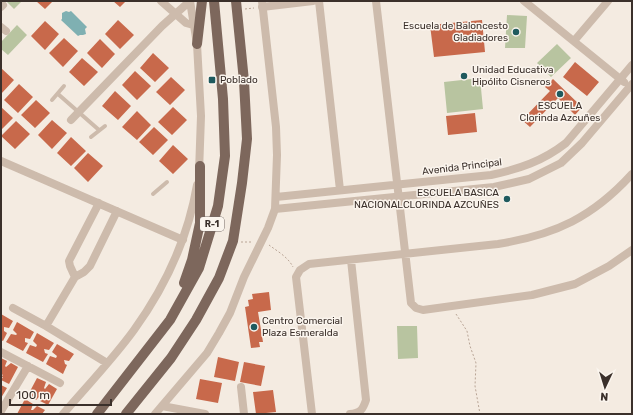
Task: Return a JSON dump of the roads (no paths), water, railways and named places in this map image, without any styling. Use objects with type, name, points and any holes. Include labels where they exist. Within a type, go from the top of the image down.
[{"type":"main road","points":[[197,44],[202,1]]},
{"type":"main road","name":"R-1","points":[[97,414],[170,320],[199,268],[218,206],[225,156],[223,99],[214,1]]},
{"type":"main road","name":"R-1","points":[[126,414],[171,358],[196,320],[219,278],[232,241],[242,183],[247,139],[244,81],[236,5]]},
{"type":"main road","points":[[173,314],[192,260],[197,240],[201,212],[200,166]]},
{"type":"street","points":[[161,1],[186,23],[193,25]]},
{"type":"street","points":[[71,120],[175,14],[190,1]]},
{"type":"street","points":[[63,414],[133,331],[149,308],[164,282],[183,240],[194,202],[200,166],[201,116],[197,44],[190,1]]},
{"type":"street","points":[[155,414],[206,353],[219,333],[264,243],[275,209],[276,127],[262,4],[313,1]]},
{"type":"street","points":[[319,1],[340,190]]},
{"type":"street","points":[[376,1],[411,303],[416,308],[423,310],[450,308],[532,295],[575,284],[609,266],[632,250]]},
{"type":"street","points":[[275,209],[494,187],[529,179],[545,172],[573,153],[631,87],[524,1]]},
{"type":"street","points":[[574,41],[608,1]]},
{"type":"street","name":"Avenida Principal","points":[[276,197],[491,175],[512,170],[537,161],[566,143],[632,65]]},
{"type":"street","points":[[1,161],[183,240]]},
{"type":"street","points":[[312,414],[296,277],[300,270],[309,264],[522,240],[559,228],[592,211],[619,189],[632,174]]},
{"type":"street","points":[[75,278],[69,261],[99,203]]},
{"type":"street","points":[[46,326],[75,278],[90,266],[117,211]]},
{"type":"street","points":[[350,414],[357,413],[363,409],[366,400],[351,260]]},
{"type":"street","points":[[13,308],[107,363]]},
{"type":"street","points":[[1,352],[60,384]]},
{"type":"street","points":[[1,411],[28,366]]},
{"type":"street","points":[[240,387],[244,414]]},
{"type":"street","points":[[162,406],[205,414]]},
{"type":"lane","points":[[52,100],[64,86]]},
{"type":"lane","points":[[58,94],[99,130]]},
{"type":"lane","points":[[91,137],[105,126]]},
{"type":"lane","points":[[153,194],[167,182]]},
{"type":"water","points":[[71,11],[87,27],[85,29],[86,34],[78,36],[61,20],[62,13]]},
{"type":"place","name":"Escuela de Baloncesto Gladiadores","points":[[516,32]]},
{"type":"place","name":"Unidad Educativa Hipólito Cisneros","points":[[464,76]]},
{"type":"place","name":"Poblado","points":[[212,80]]},
{"type":"place","name":"ESCUELA Clorinda Azcuñes","points":[[560,94]]},
{"type":"place","name":"ESCUELA BASICA NACIONALCLORINDA AZCUÑES","points":[[507,199]]},
{"type":"place","name":"Centro Comercial Plaza Esmeralda","points":[[254,327]]}]
